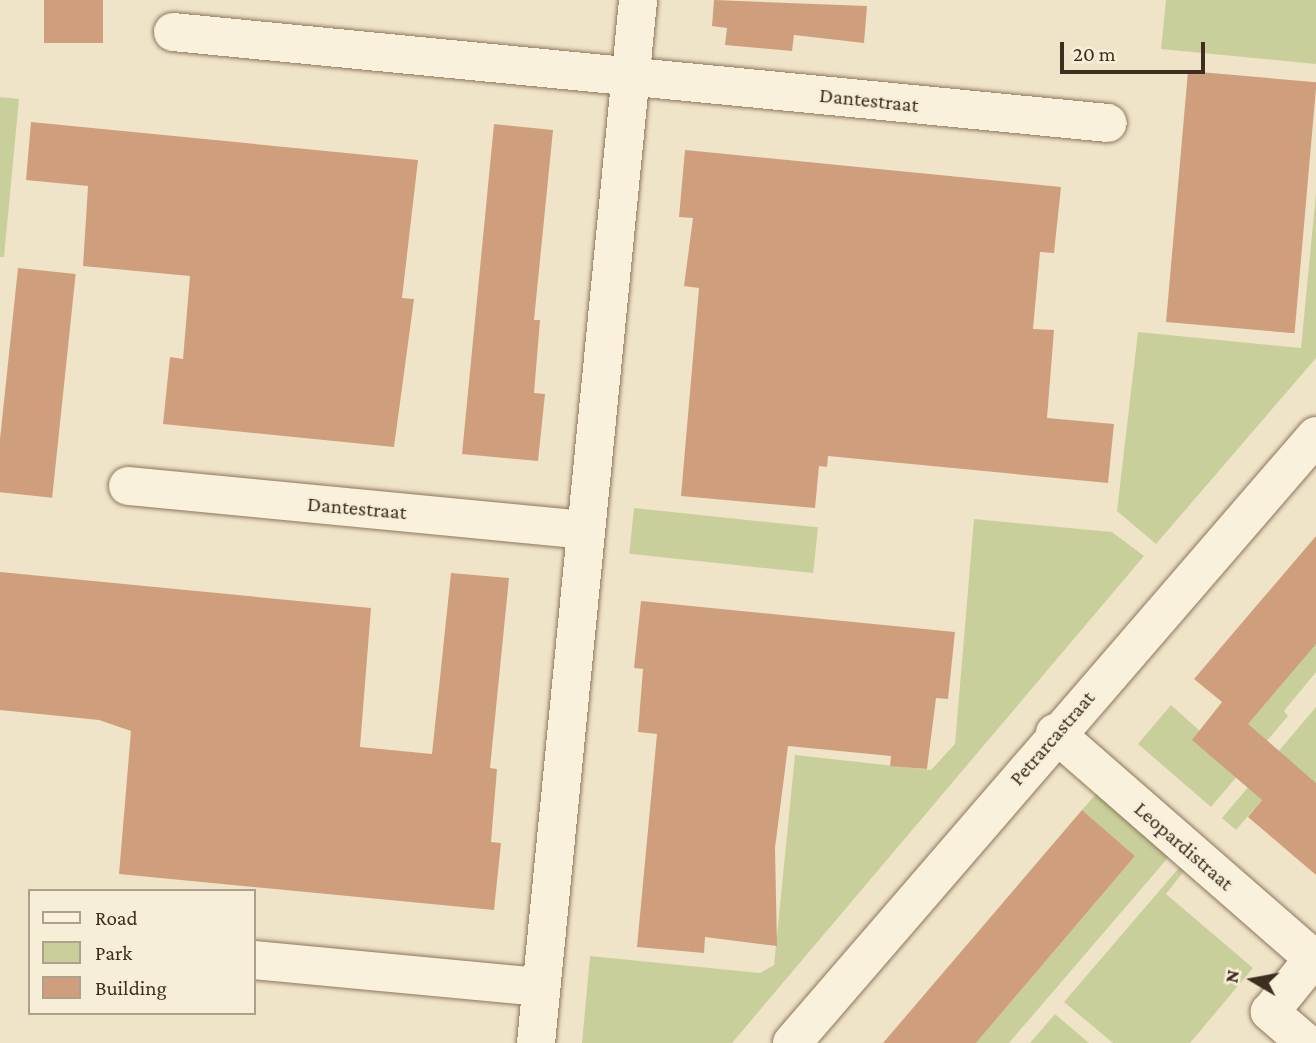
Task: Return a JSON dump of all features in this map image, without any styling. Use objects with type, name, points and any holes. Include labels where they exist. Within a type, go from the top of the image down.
[{"type":"street","points":[[536,1043],[638,0]]},
{"type":"street","name":"Dantestraat","points":[[173,32],[1108,123]]},
{"type":"street","name":"Petrarcastraat","points":[[792,1043],[1055,733],[1316,436]]},
{"type":"street","name":"Dantestraat","points":[[128,486],[586,530]]},
{"type":"street","name":"Leopardistraat","points":[[1055,733],[1314,960],[1270,1012],[1306,1043]]},
{"type":"street","points":[[256,960],[541,987]]},
{"type":"green space","points":[[1166,0],[1316,0],[1316,64],[1161,49]]},
{"type":"green space","points":[[0,97],[19,99],[4,257],[0,257]]},
{"type":"green space","points":[[1316,193],[1316,358],[1156,544],[1117,511],[1138,332],[1301,348]]},
{"type":"green space","points":[[634,508],[818,527],[813,573],[629,554]]},
{"type":"green space","points":[[974,519],[1112,532],[1144,556],[732,1043],[582,1043],[590,956],[760,973],[774,965],[795,755],[931,770],[955,744]]},
{"type":"green space","points":[[1316,644],[1316,672],[1284,711],[1288,716],[1211,807],[1138,744],[1171,705],[1200,731]]},
{"type":"green space","points":[[1316,707],[1316,783],[1293,764],[1236,830],[1222,818]]},
{"type":"green space","points":[[1099,791],[1172,853],[1009,1043],[976,1043],[1135,856],[1082,810]]},
{"type":"green space","points":[[1184,862],[1188,866],[1166,894],[1253,968],[1190,1043],[1113,1043],[1064,1002]]},
{"type":"green space","points":[[1055,1014],[1089,1043],[1030,1043]]},
{"type":"building","points":[[44,0],[103,0],[103,43],[44,43]]},
{"type":"building","points":[[714,0],[867,6],[864,43],[794,35],[792,51],[725,45],[727,28],[712,26]]},
{"type":"building","points":[[1188,71],[1316,82],[1295,333],[1166,322]]},
{"type":"building","points":[[31,122],[418,160],[402,298],[414,299],[394,447],[163,424],[170,357],[183,359],[190,276],[83,266],[88,186],[26,180]]},
{"type":"building","points":[[494,124],[553,130],[534,320],[540,320],[534,393],[545,394],[538,461],[462,454]]},
{"type":"building","points":[[685,150],[1061,187],[1054,253],[1040,252],[1033,329],[1054,330],[1047,418],[1114,424],[1108,483],[828,456],[827,467],[819,466],[815,508],[681,496],[699,288],[684,286],[693,218],[679,217]]},
{"type":"building","points":[[18,268],[76,274],[52,498],[0,492],[0,439]]},
{"type":"building","points":[[1316,536],[1316,644],[1248,724],[1316,783],[1316,875],[1248,817],[1262,800],[1192,740],[1222,702],[1194,679]]},
{"type":"building","points":[[0,572],[371,608],[360,747],[432,754],[451,573],[509,578],[490,768],[497,769],[491,842],[501,843],[494,910],[119,874],[131,731],[99,720],[0,710]]},
{"type":"building","points":[[641,601],[955,632],[948,699],[936,698],[927,769],[890,766],[891,756],[788,746],[775,848],[777,946],[705,937],[704,953],[637,947],[657,734],[638,732],[643,669],[634,668]]},
{"type":"building","points":[[1082,810],[1135,856],[976,1043],[883,1043]]}]
